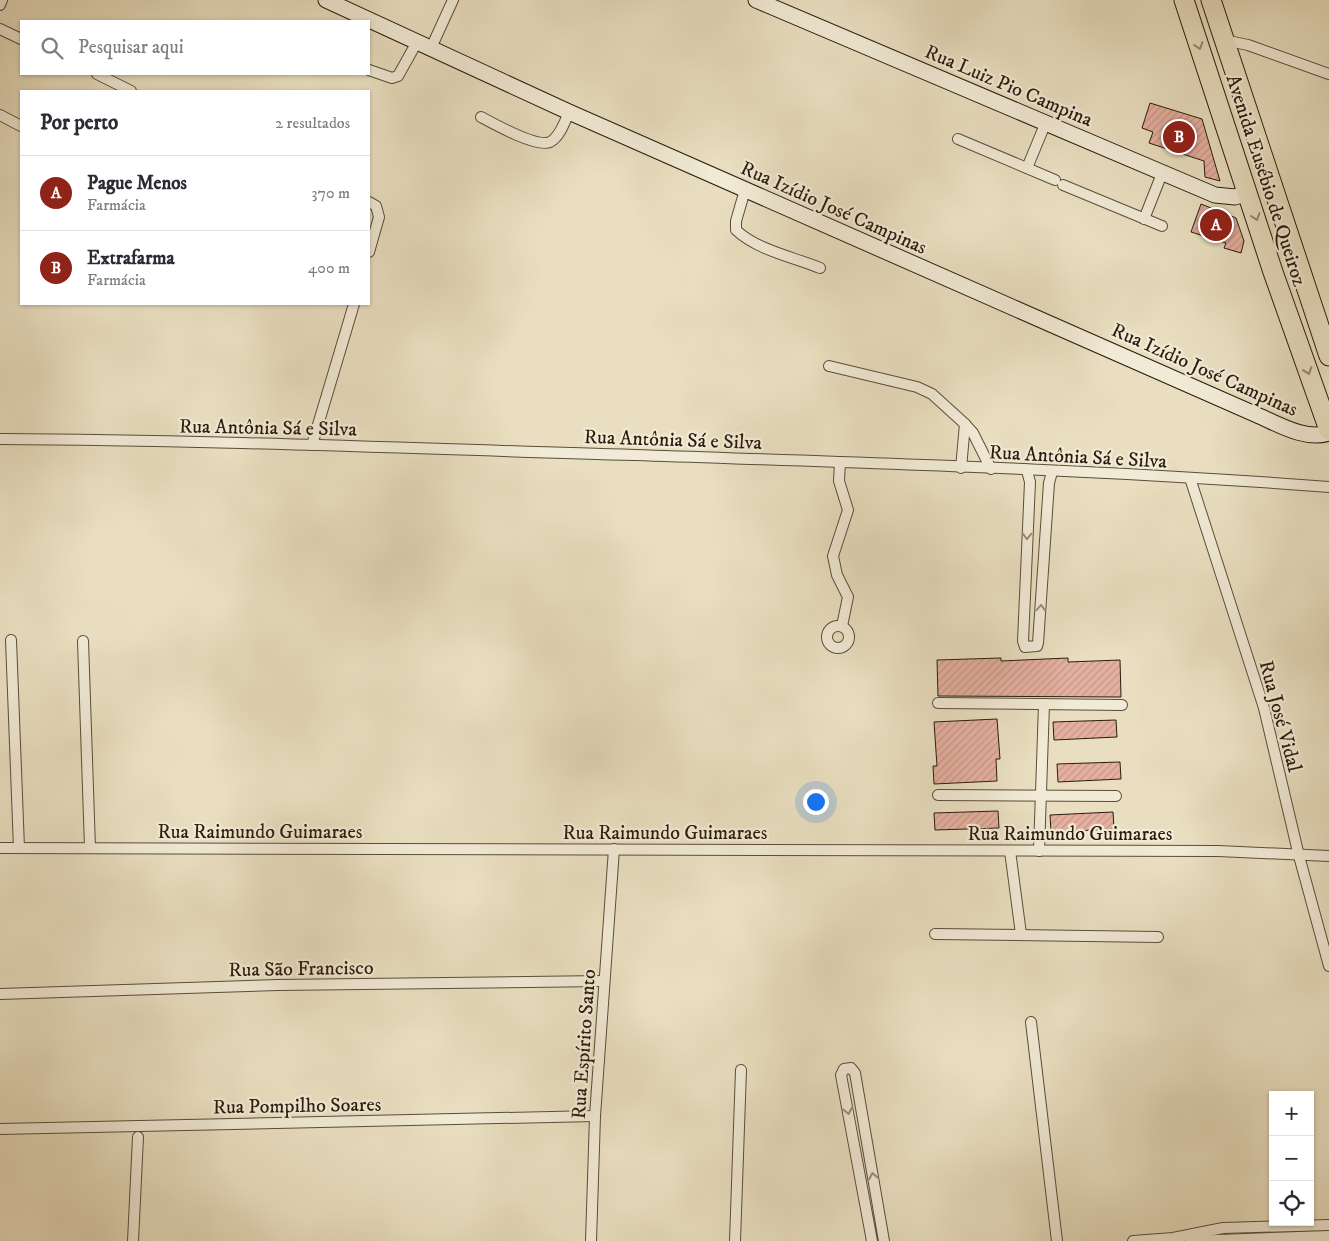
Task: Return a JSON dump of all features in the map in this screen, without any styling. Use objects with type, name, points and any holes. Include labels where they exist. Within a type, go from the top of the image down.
[{"type":"highway","name":"Avenida Eusébio de Queiroz","points":[[1184,0],[1329,432]]},
{"type":"highway","name":"Avenida Eusébio de Queiroz","points":[[1211,0],[1329,356]]},
{"type":"street","points":[[0,5],[2,0]]},
{"type":"street","name":"Rua Izídio José Campinas","points":[[326,0],[370,20]]},
{"type":"street","points":[[370,70],[392,78],[398,76],[424,45],[452,0]]},
{"type":"street","name":"Rua Luiz Pio Campina","points":[[756,0],[1163,171],[1215,195],[1235,198],[1248,193]]},
{"type":"street","name":"Rua Izídio José Campinas","points":[[370,20],[569,112],[1275,422],[1309,434],[1320,436],[1329,432]]},
{"type":"street","points":[[0,30],[20,39]]},
{"type":"street","points":[[1224,40],[1248,45],[1329,74]]},
{"type":"street","points":[[98,75],[129,90]]},
{"type":"street","points":[[481,117],[532,140],[547,143],[556,138],[569,112]]},
{"type":"street","points":[[0,116],[20,126]]},
{"type":"street","points":[[1026,168],[1046,122]]},
{"type":"street","points":[[958,139],[1162,226]]},
{"type":"street","points":[[1144,219],[1163,171]]},
{"type":"street","points":[[745,190],[736,221],[736,230],[744,238],[820,268]]},
{"type":"street","points":[[370,203],[379,210],[379,217],[370,248]]},
{"type":"street","points":[[312,445],[354,305]]},
{"type":"street","points":[[830,366],[917,387],[932,394],[973,433],[991,469]]},
{"type":"street","points":[[961,468],[965,424]]},
{"type":"street","name":"Rua Antônia Sá e Silva","points":[[0,431],[15,440]]},
{"type":"street","name":"Rua Antônia Sá e Silva","points":[[0,440],[312,445],[840,462],[1190,478],[1329,487]]},
{"type":"street","points":[[840,462],[839,481],[848,510],[833,556],[837,575],[848,597],[842,626]]},
{"type":"street","points":[[1027,470],[1030,482],[1023,641],[1025,647],[1029,648],[1038,646],[1046,512],[1052,472]]},
{"type":"street","name":"Rua José Vidal","points":[[1190,478],[1264,708],[1299,856],[1329,966]]},
{"type":"street","points":[[1028,512],[1046,512]]},
{"type":"street","points":[[1026,580],[1043,581]]},
{"type":"street","points":[[11,640],[19,848]]},
{"type":"street","points":[[83,641],[90,848]]},
{"type":"street","points":[[938,703],[1122,705]]},
{"type":"street","points":[[1039,851],[1044,704]]},
{"type":"street","points":[[938,794],[1116,796]]},
{"type":"street","name":"Rua Raimundo Guimaraes","points":[[0,848],[1218,851],[1329,856]]},
{"type":"street","name":"Rua Espírito Santo","points":[[591,1241],[595,1116],[614,849]]},
{"type":"street","points":[[1010,851],[1021,934]]},
{"type":"street","points":[[935,934],[1158,937]]},
{"type":"street","name":"Rua São Francisco","points":[[0,994],[278,985],[604,981]]},
{"type":"street","points":[[1031,1022],[1057,1241]]},
{"type":"street","points":[[872,1241],[841,1075],[847,1067],[851,1068],[855,1073],[884,1241]]},
{"type":"street","points":[[735,1241],[740,1070]]},
{"type":"street","points":[[845,1094],[858,1092]]},
{"type":"street","name":"Rua Pompilho Soares","points":[[0,1129],[595,1116]]},
{"type":"street","points":[[133,1241],[138,1137]]},
{"type":"street","points":[[866,1209],[878,1207]]},
{"type":"street","points":[[1314,1225],[1329,1225]]},
{"type":"street","points":[[1134,1241],[1173,1238],[1223,1228],[1276,1226]]},
{"type":"street","points":[[1303,1226],[1304,1239]]},
{"type":"street","points":[[1190,1241],[1304,1239],[1329,1236]]},
{"type":"building","points":[[1150,103],[1202,119],[1220,181],[1205,177],[1204,161],[1149,143],[1153,132],[1142,128]]},
{"type":"building","points":[[1201,204],[1236,218],[1244,241],[1241,253],[1224,248],[1226,243],[1191,232]]},
{"type":"building","points":[[1001,658],[1001,661],[1068,658],[1068,662],[1120,660],[1121,697],[938,696],[937,660]]},
{"type":"building","points":[[997,719],[1000,759],[996,759],[997,781],[934,784],[933,766],[937,766],[934,722]]},
{"type":"building","points":[[1116,720],[1117,737],[1054,740],[1053,722]]},
{"type":"building","points":[[1120,762],[1121,779],[1058,782],[1057,764]]},
{"type":"building","points":[[998,811],[999,828],[935,830],[934,813]]},
{"type":"building","points":[[1113,812],[1114,829],[1051,832],[1050,815]]},
{"type":"place","name":"Extrafarma","points":[[1179,137]]},
{"type":"place","name":"Pague Menos","points":[[1216,225]]}]
